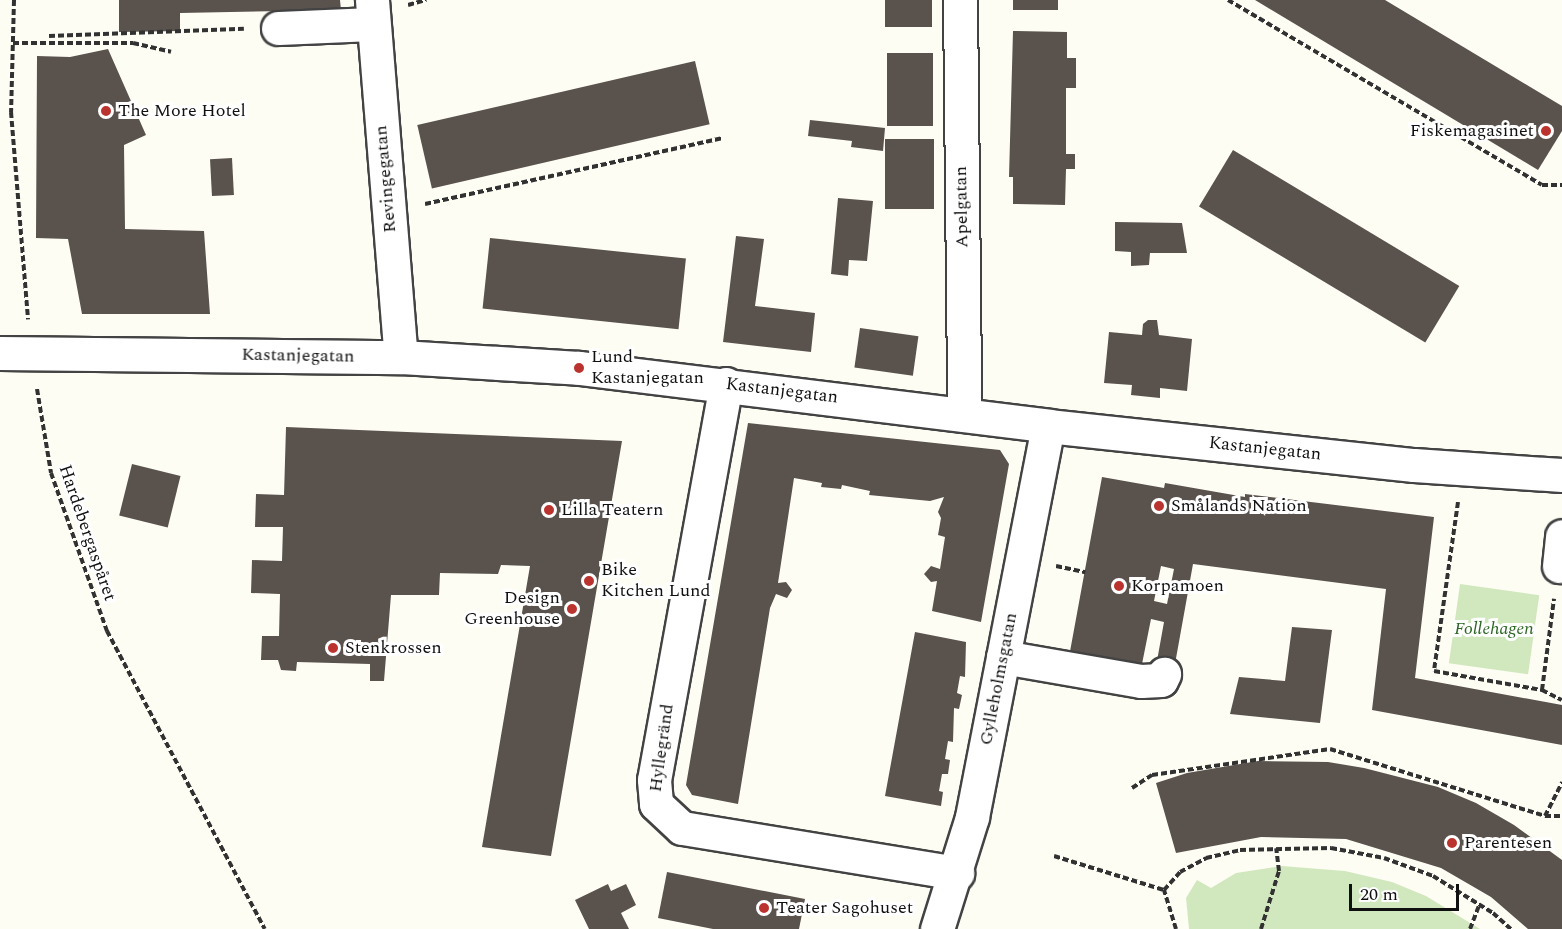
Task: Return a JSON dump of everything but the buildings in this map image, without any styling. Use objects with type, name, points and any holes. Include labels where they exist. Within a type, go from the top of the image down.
[{"type":"street","name":"Apelgatan","points":[[960,0],[964,415]]},
{"type":"street","points":[[278,28],[373,12]]},
{"type":"street","name":"Revingegatan","points":[[373,12],[401,357]]},
{"type":"street","name":"Kastanjegatan","points":[[16,353],[401,357],[579,368],[726,384],[1461,478],[1562,475]]},
{"type":"street","name":"Hyllegränd","points":[[726,384],[654,780],[656,804],[682,828],[957,873]]},
{"type":"street","name":"Gylleholmsgatan","points":[[937,929],[957,873],[972,817],[1048,426]]},
{"type":"street","points":[[1003,657],[1141,681],[1161,680],[1164,675]]},
{"type":"path","name":"Hardebergaspåret","points":[[14,0],[11,112],[16,353],[51,473],[106,631],[265,929]]},
{"type":"path","points":[[1228,0],[1542,184],[1562,185]]},
{"type":"path","points":[[49,36],[278,28]]},
{"type":"path","points":[[13,43],[133,43],[171,52]]},
{"type":"path","points":[[389,212],[723,138]]},
{"type":"path","points":[[1461,478],[1434,671],[1542,690],[1562,700]]},
{"type":"path","points":[[1542,690],[1560,551]]},
{"type":"path","points":[[1055,566],[1084,572]]},
{"type":"path","points":[[1132,788],[1152,775],[1330,749],[1463,787],[1545,816],[1562,816]]},
{"type":"path","points":[[1545,816],[1562,782]]},
{"type":"path","points":[[1262,929],[1279,871],[1276,848]]},
{"type":"path","points":[[1164,890],[1180,872],[1206,858],[1276,848],[1331,848],[1383,858],[1433,876],[1479,905],[1511,929]]},
{"type":"path","points":[[1054,856],[1164,890]]},
{"type":"path","points":[[1164,890],[1176,929]]},
{"type":"path","points":[[1470,929],[1479,905]]},
{"type":"green space","name":"Follehagen","points":[[1460,584],[1539,595],[1528,674],[1449,663]]},
{"type":"green space","points":[[1282,866],[1345,871],[1392,882],[1426,896],[1480,929],[1189,929],[1186,898],[1197,880],[1211,888],[1236,873]]},
{"type":"place","name":"The More Hotel","points":[[106,111]]},
{"type":"place","name":"Fiskemagasinet","points":[[1546,131]]},
{"type":"place","name":"Lund Kastanjegatan","points":[[579,368]]},
{"type":"place","name":"Smålands Nation","points":[[1159,506]]},
{"type":"place","name":"Lilla Teatern","points":[[549,510]]},
{"type":"place","name":"Bike Kitchen Lund","points":[[589,581]]},
{"type":"place","name":"Korpamoen","points":[[1119,586]]},
{"type":"place","name":"Design Greenhouse","points":[[572,609]]},
{"type":"place","name":"Stenkrossen","points":[[333,648]]},
{"type":"place","name":"Parentesen","points":[[1452,843]]},
{"type":"place","name":"Teater Sagohuset","points":[[764,908]]}]
